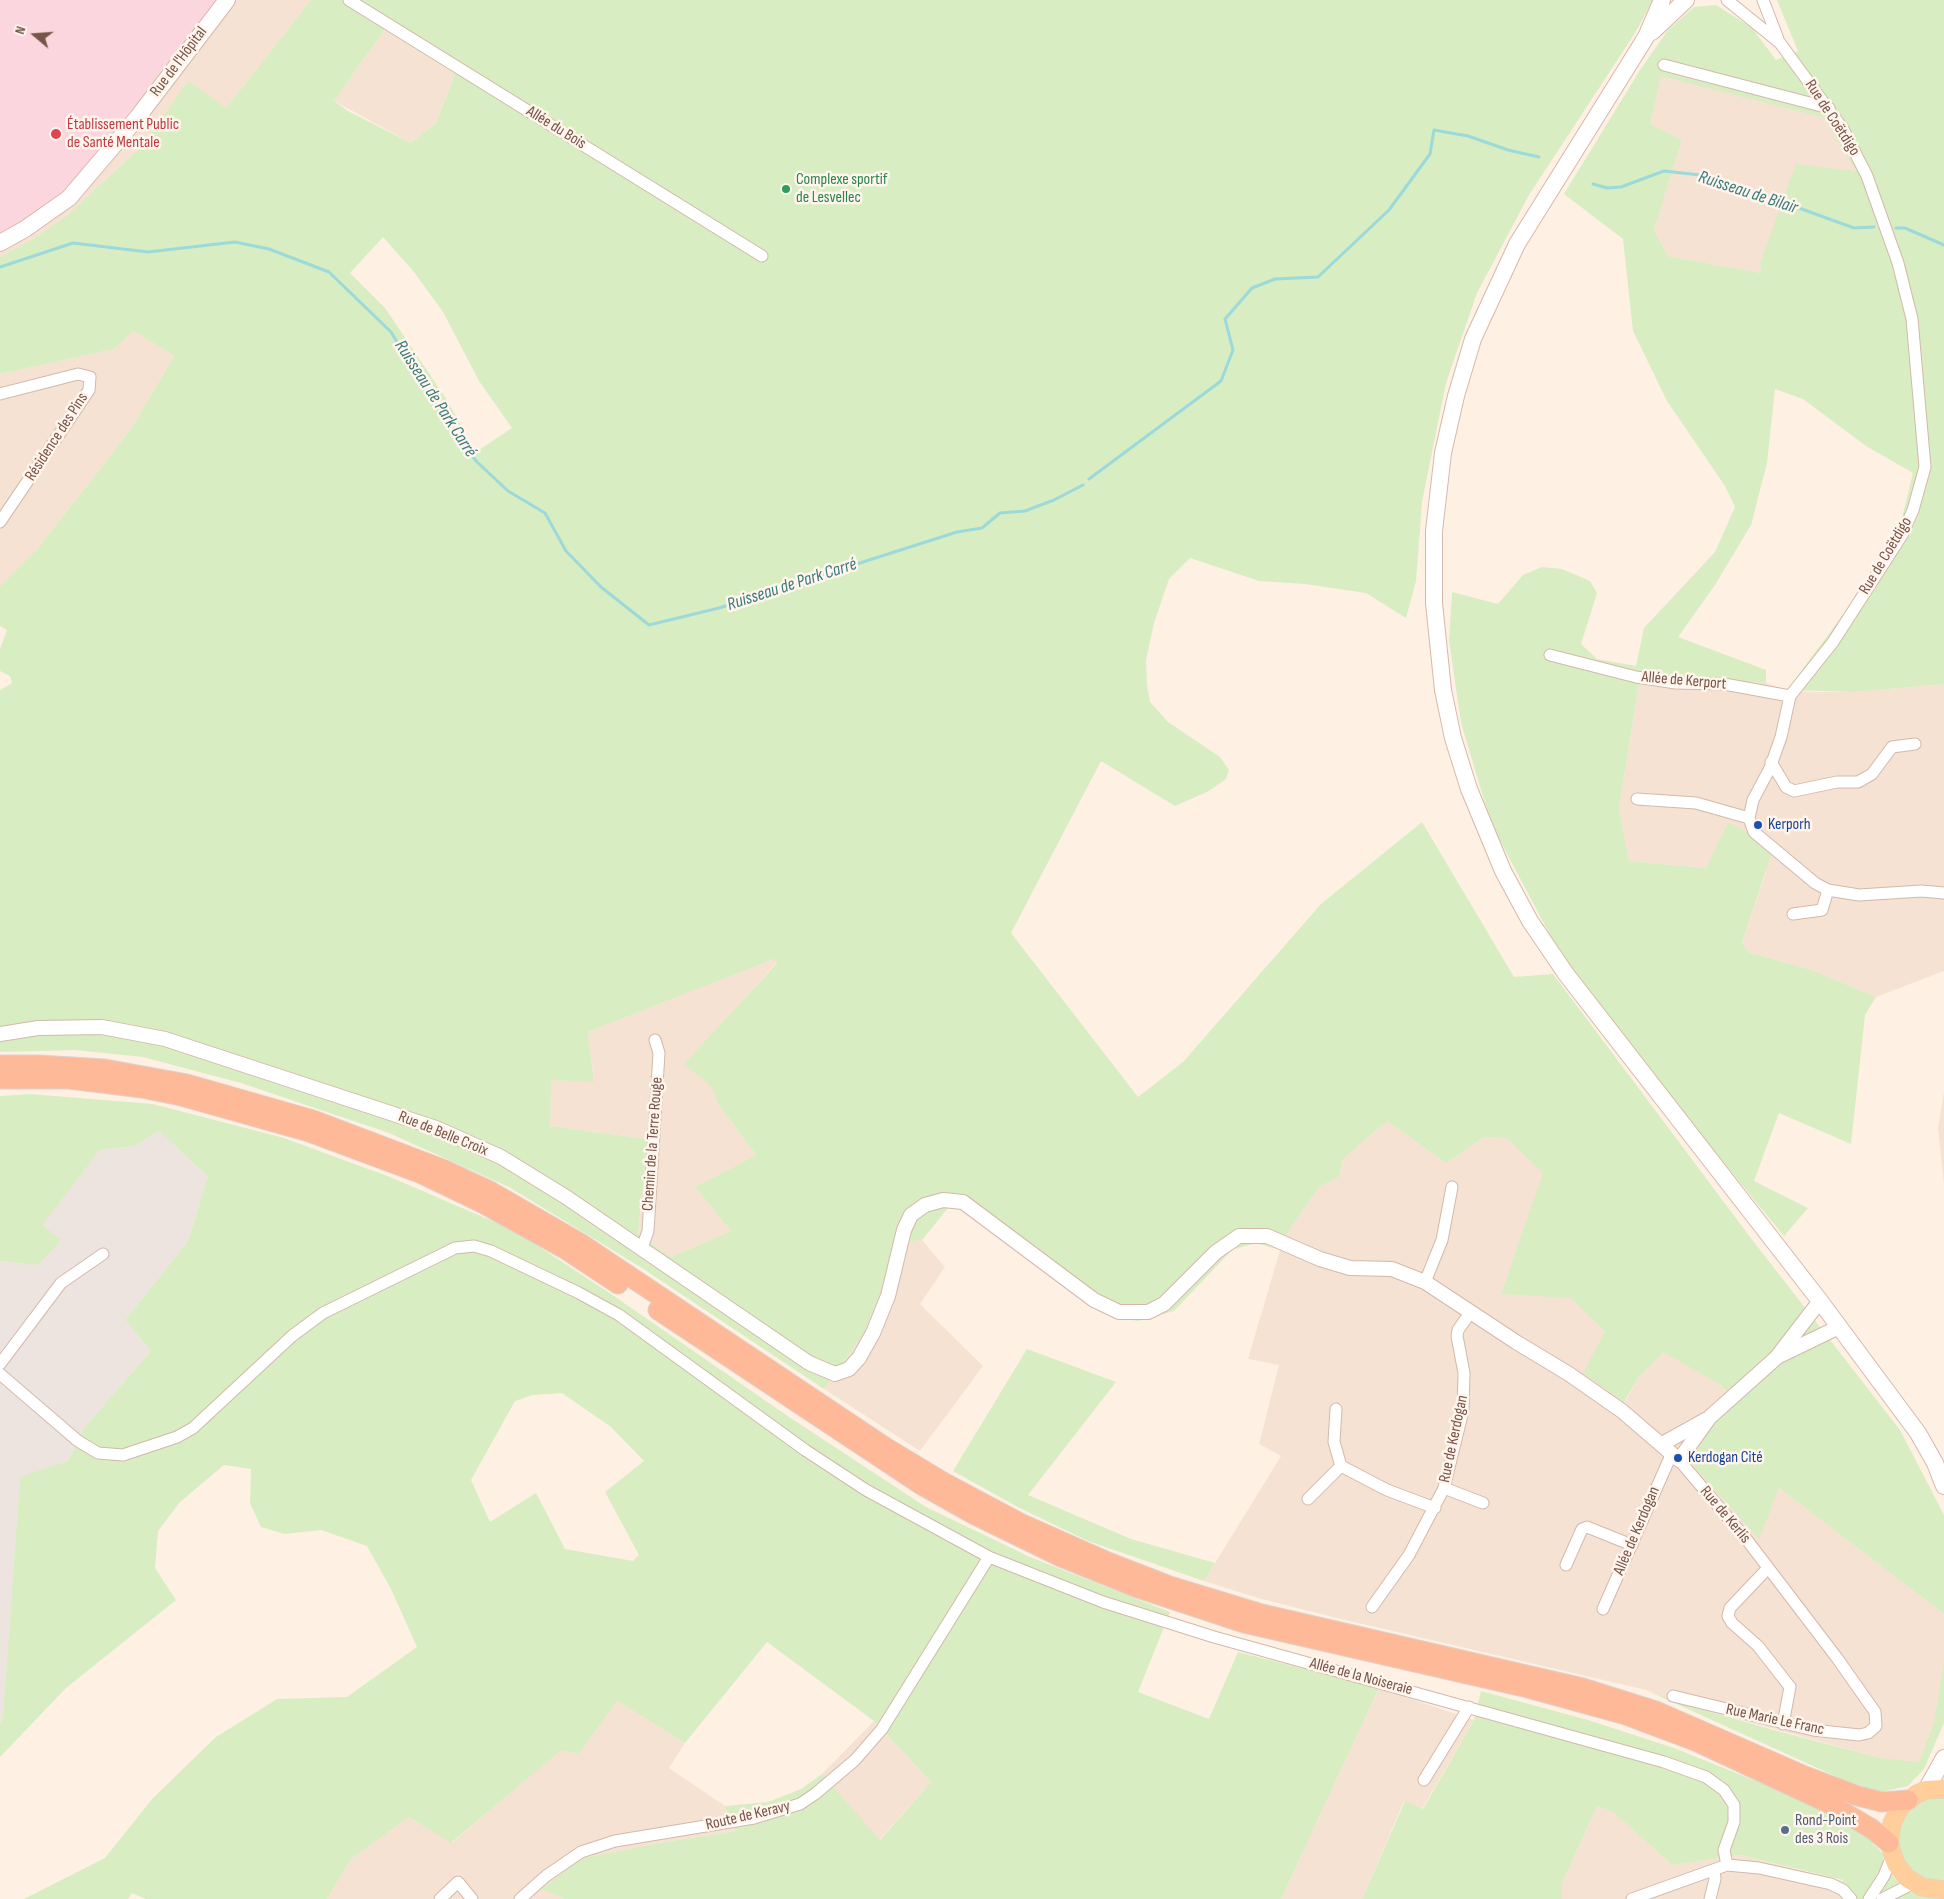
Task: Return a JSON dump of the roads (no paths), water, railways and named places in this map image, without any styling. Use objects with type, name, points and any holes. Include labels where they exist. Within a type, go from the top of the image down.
[{"type":"highway","points":[[0,1065],[105,1069],[187,1084],[321,1122],[445,1170],[490,1191],[580,1242],[885,1447],[943,1482],[1020,1523],[1108,1562],[1185,1591],[1262,1614],[1583,1688],[1656,1711],[1805,1776],[1858,1796],[1882,1802],[1908,1800]]},
{"type":"highway","points":[[0,1079],[70,1079],[109,1083],[181,1096],[308,1132],[406,1168],[484,1204],[550,1240],[888,1465],[973,1514],[1062,1557],[1135,1587],[1244,1623],[1528,1688],[1623,1714],[1695,1741],[1830,1804],[1872,1829],[1891,1850]]},
{"type":"main road","name":"Rue de l'Hôpital","points":[[0,243],[25,230],[69,198],[136,118],[227,0]]},
{"type":"main road","points":[[1662,0],[1646,37],[1517,244],[1473,339],[1456,396],[1443,453],[1434,531],[1434,603],[1443,690],[1454,738],[1469,788],[1503,871],[1530,921],[1566,974],[1820,1301],[1918,1433],[1935,1463],[1944,1486]]},
{"type":"main road","points":[[1646,37],[1686,0]]},
{"type":"main road","points":[[1926,1790],[1944,1758]]},
{"type":"main road","points":[[1944,1789],[1926,1790],[1908,1800],[1896,1814],[1892,1823],[1891,1850],[1901,1872],[1914,1883],[1930,1889],[1944,1890]]},
{"type":"street","name":"Allée du Bois","points":[[349,0],[762,256]]},
{"type":"street","name":"Rue de Coëtdigo","points":[[1727,0],[1780,43],[1829,108],[1856,150],[1898,263],[1912,319],[1925,467],[1913,510],[1902,535],[1832,642],[1790,696],[1781,737],[1772,762],[1753,800],[1749,818]]},
{"type":"street","name":"Rue de Coëtdigo","points":[[1763,0],[1780,43]]},
{"type":"street","points":[[1664,65],[1829,108]]},
{"type":"street","name":"Résidence des Pins","points":[[0,394],[78,374],[90,377],[89,390],[0,522]]},
{"type":"street","name":"Allée de Kerport","points":[[1550,655],[1636,677],[1676,683],[1724,684],[1790,696]]},
{"type":"street","points":[[1772,762],[1786,787],[1794,790],[1837,782],[1858,782],[1872,774],[1892,747],[1915,744]]},
{"type":"street","points":[[1637,799],[1696,803],[1749,818],[1754,832],[1815,883],[1828,890],[1858,895],[1922,892],[1944,894]]},
{"type":"street","points":[[1793,914],[1822,910],[1828,890]]},
{"type":"street","name":"Rue de Belle Croix","points":[[0,1034],[38,1028],[102,1027],[165,1039],[436,1128],[500,1157],[566,1197],[809,1363],[835,1374]]},
{"type":"street","name":"Chemin de la Terre Rouge","points":[[642,1248],[648,1231],[660,1053],[655,1040]]},
{"type":"street","points":[[1425,1282],[1442,1240],[1452,1187]]},
{"type":"street","name":"Rue de Kerlis","points":[[835,1374],[849,1369],[859,1358],[873,1333],[888,1296],[904,1230],[911,1215],[926,1205],[943,1200],[963,1202],[1094,1300],[1119,1312],[1148,1312],[1164,1304],[1227,1242],[1239,1236],[1252,1234],[1267,1236],[1320,1259],[1350,1268],[1392,1269],[1425,1282],[1569,1374],[1622,1411],[1671,1452],[1747,1540],[1768,1568],[1875,1712],[1876,1726]]},
{"type":"street","name":"Allée de la Noiseraie","points":[[0,1374],[78,1441],[98,1453],[123,1455],[177,1438],[206,1418],[309,1322],[455,1248],[474,1246],[491,1251],[579,1293],[619,1315],[805,1450],[866,1490],[989,1557],[1102,1602],[1214,1637],[1682,1767],[1706,1777],[1724,1790],[1734,1805],[1734,1822],[1724,1850],[1726,1865]]},
{"type":"street","points":[[0,1364],[61,1283],[103,1254]]},
{"type":"street","points":[[1671,1452],[1776,1358],[1820,1301]]},
{"type":"street","name":"Rue de Kerdogan","points":[[1372,1607],[1409,1555],[1444,1488],[1463,1411],[1464,1373],[1457,1336],[1458,1330],[1470,1312]]},
{"type":"street","points":[[1776,1358],[1839,1327]]},
{"type":"street","points":[[1336,1409],[1334,1442],[1341,1466],[1387,1490],[1435,1508]]},
{"type":"street","points":[[1671,1452],[1710,1417]]},
{"type":"street","name":"Allée de Kerdogan","points":[[1603,1609],[1671,1452]]},
{"type":"street","points":[[1308,1499],[1341,1466]]},
{"type":"street","points":[[1444,1488],[1483,1503]]},
{"type":"street","points":[[1566,1565],[1582,1529],[1587,1527],[1632,1545]]},
{"type":"street","name":"Route de Keravy","points":[[520,1899],[546,1876],[580,1852],[615,1841],[754,1818],[800,1804],[815,1794],[855,1760],[882,1729],[989,1557]]},
{"type":"street","points":[[1768,1568],[1730,1608],[1728,1616],[1732,1623],[1758,1646],[1790,1686],[1783,1724]]},
{"type":"street","name":"Rue Marie Le Franc","points":[[1673,1696],[1813,1730],[1860,1735],[1876,1726]]},
{"type":"street","points":[[1424,1780],[1469,1707]]},
{"type":"street","points":[[1869,1899],[1884,1876],[1891,1850]]},
{"type":"street","points":[[1632,1899],[1714,1871],[1726,1865],[1759,1868],[1830,1884],[1843,1890],[1851,1899]]},
{"type":"street","points":[[1710,1899],[1715,1878],[1714,1871]]},
{"type":"street","points":[[440,1899],[458,1882],[472,1899]]},
{"type":"street","points":[[1882,1899],[1914,1883]]},
{"type":"waterway","name":"Ruisseau de Park Carré","points":[[1089,479],[1221,381],[1233,350],[1225,319],[1252,288],[1275,279],[1318,277],[1389,210],[1430,154],[1434,130],[1468,136],[1508,150],[1539,157]]},
{"type":"waterway","name":"Ruisseau de Bilair","points":[[1593,184],[1607,188],[1621,187],[1664,171],[1700,175],[1741,187],[1854,228],[1874,227]]},
{"type":"waterway","name":"Ruisseau de Bilair","points":[[1896,228],[1905,228],[1944,245]]},
{"type":"waterway","name":"Ruisseau de Park Carré","points":[[0,267],[73,243],[148,252],[235,242],[269,249],[329,272],[391,332],[445,420],[476,461],[508,491],[545,513],[566,551],[601,587],[649,625],[719,608],[957,532],[982,528],[1000,513],[1025,511],[1054,500],[1083,485]]},
{"type":"place","name":"Établissement Public de Santé Mentale","points":[[56,134]]},
{"type":"place","name":"Complexe sportif de Lesvellec","points":[[786,189]]},
{"type":"place","name":"Kerporh","points":[[1758,825]]},
{"type":"place","name":"Kerdogan Cité","points":[[1678,1458]]},
{"type":"place","name":"Rond-Point des 3 Rois","points":[[1785,1830]]}]
